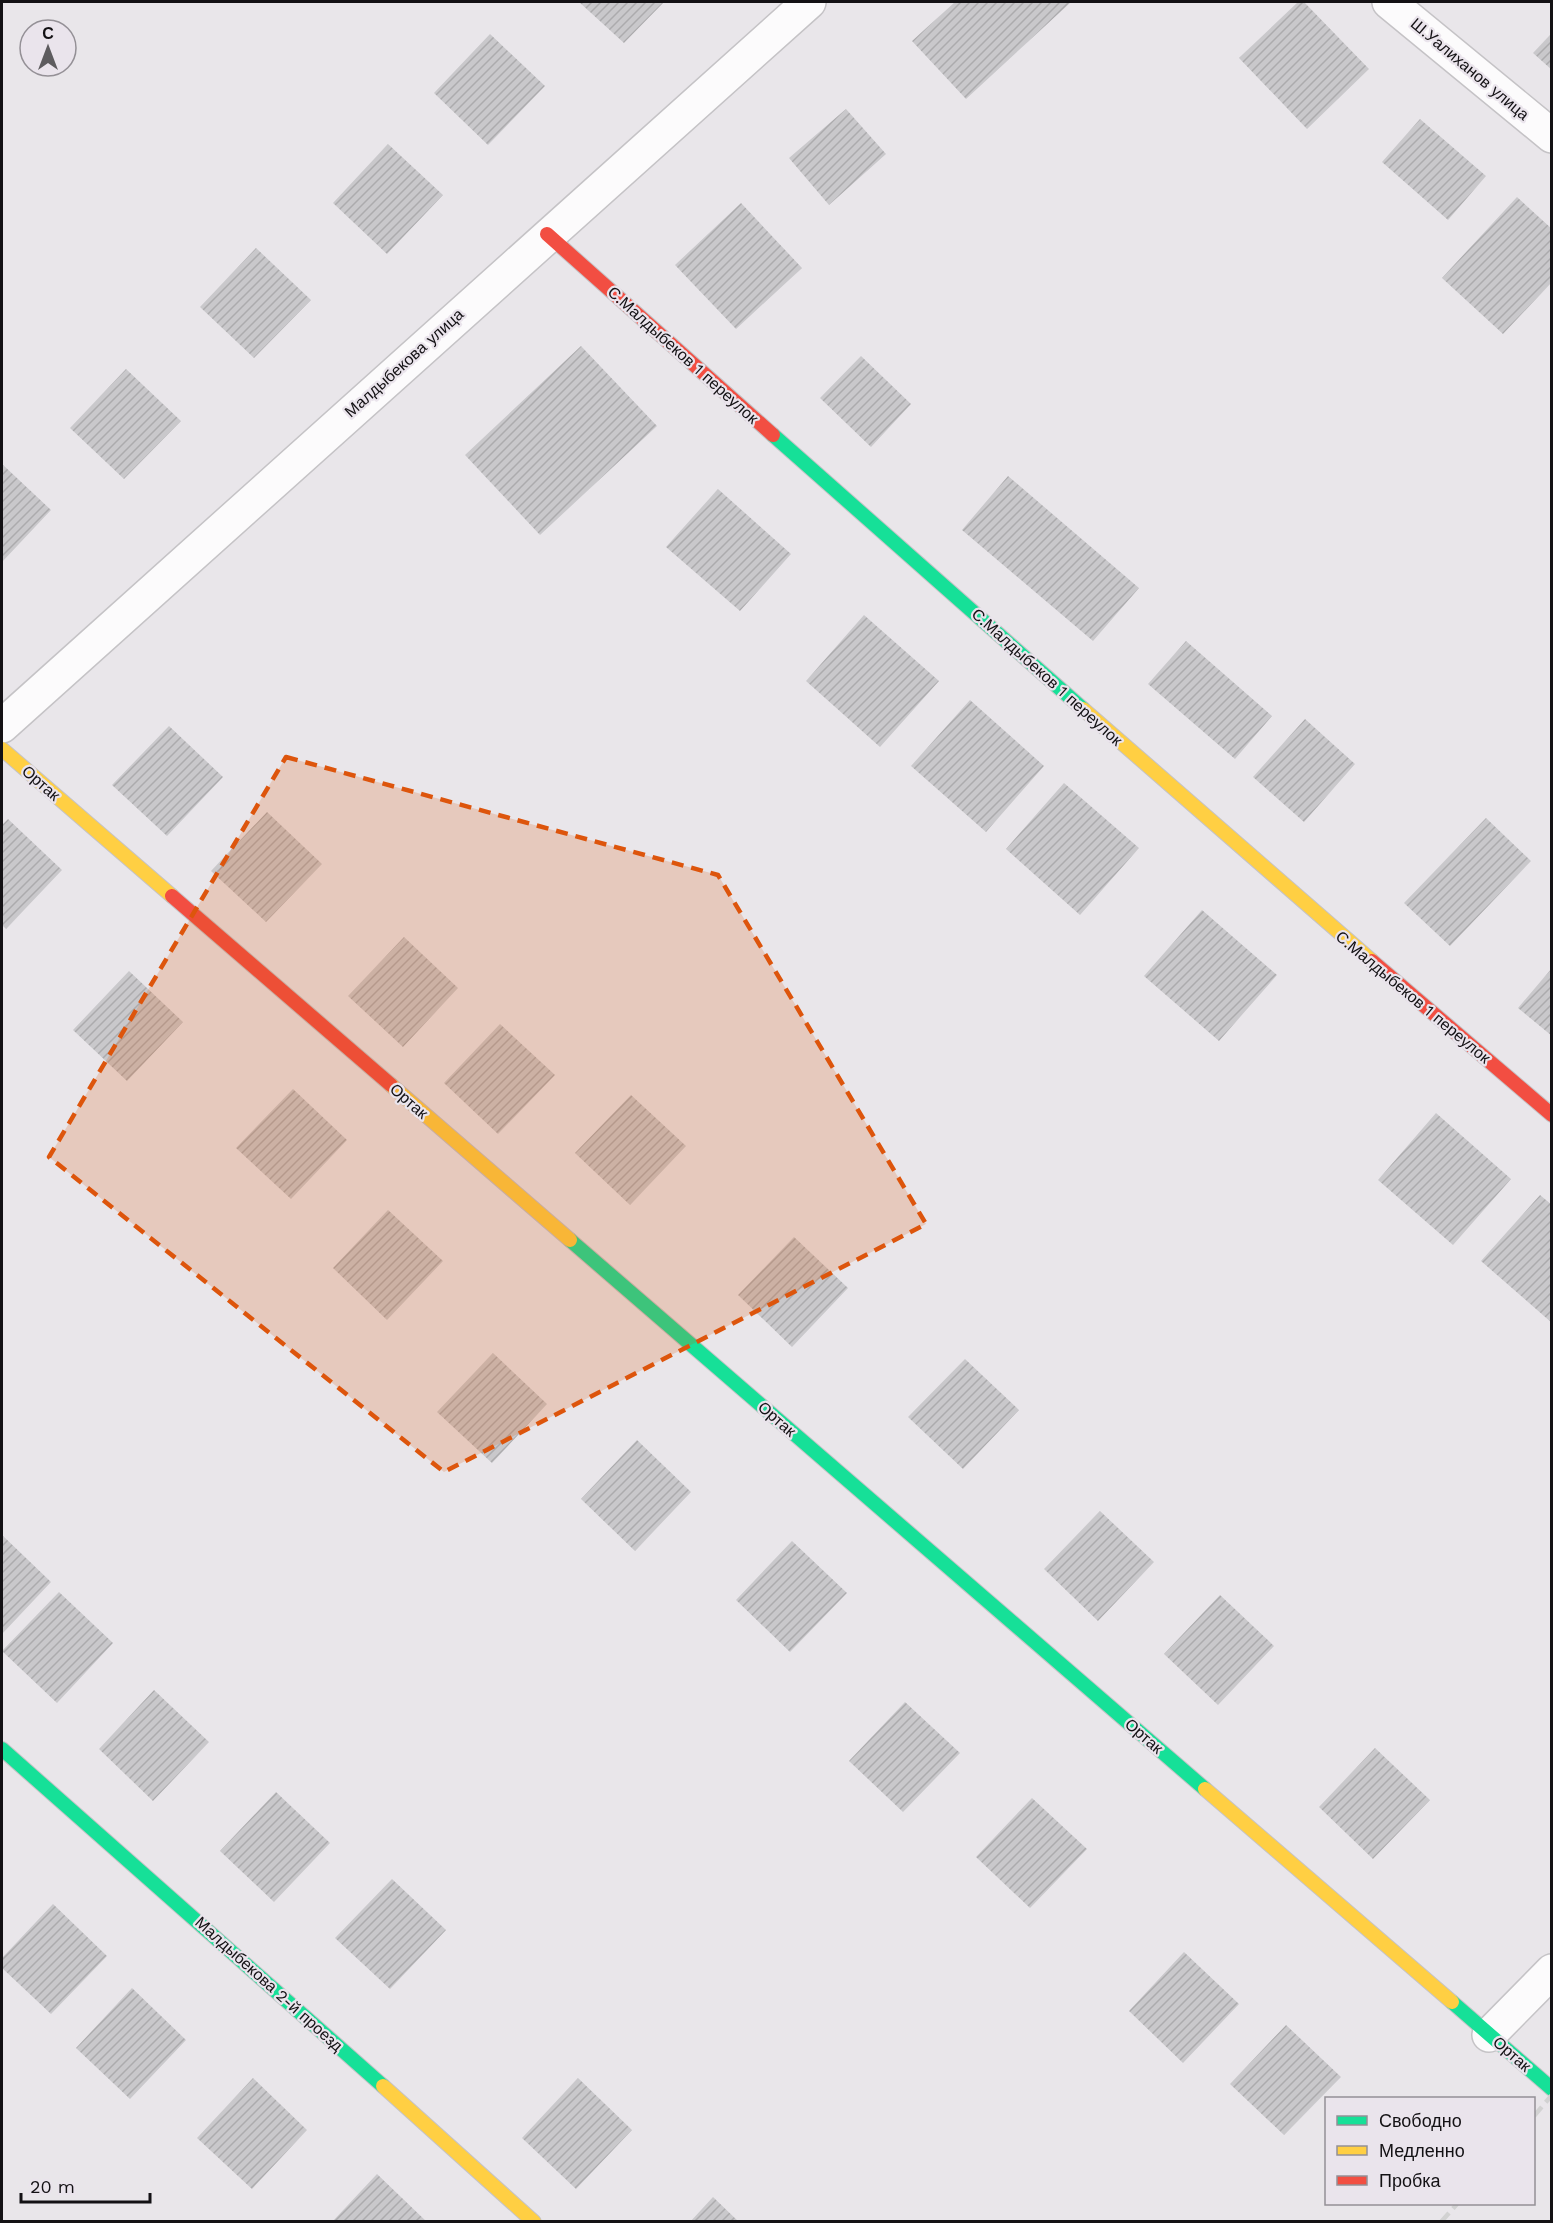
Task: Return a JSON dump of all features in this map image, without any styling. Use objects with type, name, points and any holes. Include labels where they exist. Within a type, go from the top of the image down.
[{"type":"street","name":"Малдыбекова улица","points":[[2,726],[547,234],[809,2]]},
{"type":"street","name":"Ш.Уалиханов улица","points":[[1389,2],[1551,136]]},
{"type":"street","name":"С.Малдыбеков 1 переулок","points":[[547,234],[1249,856],[1551,1115]]},
{"type":"street","name":"Ортак","points":[[2,749],[1551,2089]]},
{"type":"street","name":"Малдыбекова 2-й проезд","points":[[2,1749],[534,2222]]},
{"type":"street","points":[[1489,2035],[1551,1971]]},
{"type":"highlighted area","points":[[286,757],[718,875],[926,1224],[444,1472],[49,1157]]},
{"type":"building","points":[[579,2],[664,2],[624,43]]},
{"type":"building","points":[[955,2],[1070,3],[966,99],[912,41]]},
{"type":"building","points":[[1298,2],[1304,2],[1369,69],[1307,129],[1239,58]]},
{"type":"building","points":[[1552,33],[1552,70],[1533,53]]},
{"type":"building","points":[[490,34],[545,86],[488,145],[434,93]]},
{"type":"building","points":[[846,109],[886,154],[829,205],[789,158]]},
{"type":"building","points":[[1420,119],[1486,176],[1448,220],[1382,162]]},
{"type":"building","points":[[388,144],[443,195],[387,254],[333,203]]},
{"type":"building","points":[[1517,197],[1552,229],[1552,282],[1503,334],[1442,278]]},
{"type":"building","points":[[741,203],[802,268],[736,329],[675,265]]},
{"type":"building","points":[[256,248],[311,300],[254,358],[200,307]]},
{"type":"building","points":[[581,346],[657,426],[540,535],[465,455]]},
{"type":"building","points":[[861,356],[911,404],[871,447],[820,398]]},
{"type":"building","points":[[126,369],[181,421],[124,479],[70,428]]},
{"type":"building","points":[[2,464],[51,510],[2,562]]},
{"type":"building","points":[[1008,476],[1139,588],[1093,641],[962,530]]},
{"type":"building","points":[[718,489],[791,554],[740,611],[666,547]]},
{"type":"building","points":[[864,615],[939,681],[880,747],[806,681]]},
{"type":"building","points":[[1186,641],[1272,716],[1235,759],[1148,684]]},
{"type":"building","points":[[970,700],[1044,766],[986,832],[911,766]]},
{"type":"building","points":[[1305,719],[1355,764],[1304,822],[1253,777]]},
{"type":"building","points":[[169,726],[223,777],[167,836],[112,785]]},
{"type":"building","points":[[1064,783],[1139,848],[1080,915],[1006,849]]},
{"type":"building","points":[[267,812],[322,864],[266,922],[211,871]]},
{"type":"building","points":[[1486,818],[1531,861],[1450,946],[1404,903]]},
{"type":"building","points":[[8,819],[62,870],[6,929],[2,925],[2,825]]},
{"type":"building","points":[[1202,910],[1277,975],[1219,1041],[1144,976]]},
{"type":"building","points":[[404,937],[458,988],[403,1047],[348,996]]},
{"type":"building","points":[[1552,968],[1552,1036],[1518,1008]]},
{"type":"building","points":[[129,971],[183,1022],[127,1081],[73,1030]]},
{"type":"building","points":[[500,1024],[555,1075],[498,1134],[444,1083]]},
{"type":"building","points":[[293,1089],[347,1140],[291,1199],[236,1148]]},
{"type":"building","points":[[631,1095],[686,1146],[630,1205],[575,1153]]},
{"type":"building","points":[[1436,1113],[1511,1179],[1453,1245],[1378,1180]]},
{"type":"building","points":[[1540,1195],[1552,1205],[1552,1323],[1481,1261]]},
{"type":"building","points":[[388,1210],[443,1261],[387,1320],[333,1268]]},
{"type":"building","points":[[794,1237],[848,1288],[792,1347],[738,1295]]},
{"type":"building","points":[[493,1353],[547,1404],[492,1463],[437,1412]]},
{"type":"building","points":[[965,1359],[1019,1410],[963,1469],[908,1417]]},
{"type":"building","points":[[637,1440],[691,1492],[635,1551],[581,1499]]},
{"type":"building","points":[[1100,1511],[1154,1562],[1098,1621],[1044,1569]]},
{"type":"building","points":[[2,1535],[51,1582],[2,1634]]},
{"type":"building","points":[[792,1541],[847,1593],[790,1652],[736,1600]]},
{"type":"building","points":[[59,1592],[113,1643],[57,1703],[2,1651]]},
{"type":"building","points":[[1220,1595],[1274,1646],[1218,1705],[1164,1654]]},
{"type":"building","points":[[154,1690],[209,1742],[153,1801],[99,1749]]},
{"type":"building","points":[[905,1702],[960,1753],[903,1812],[849,1761]]},
{"type":"building","points":[[1375,1748],[1430,1800],[1373,1859],[1319,1807]]},
{"type":"building","points":[[276,1792],[330,1843],[274,1902],[220,1851]]},
{"type":"building","points":[[1032,1798],[1087,1849],[1030,1908],[976,1857]]},
{"type":"building","points":[[392,1879],[446,1930],[390,1989],[335,1938]]},
{"type":"building","points":[[53,1904],[107,1956],[51,2014],[2,1968],[2,1958]]},
{"type":"building","points":[[1184,1952],[1239,2004],[1183,2063],[1129,2011]]},
{"type":"building","points":[[132,1988],[186,2040],[130,2099],[76,2048]]},
{"type":"building","points":[[1286,2025],[1341,2077],[1284,2135],[1230,2084]]},
{"type":"building","points":[[253,2078],[307,2130],[252,2189],[197,2138]]},
{"type":"building","points":[[578,2078],[632,2130],[576,2189],[522,2138]]},
{"type":"building","points":[[377,2174],[427,2222],[332,2222]]},
{"type":"building","points":[[713,2197],[739,2222],[690,2222]]},
{"type":"railway","points":[[1535,2115],[1552,2095]]},
{"type":"railway","points":[[1441,2222],[1456,2205]]},
{"type":"traffic: fast","points":[[773,435],[1083,709]]},
{"type":"traffic: fast","points":[[570,1240],[1205,1789]]},
{"type":"traffic: fast","points":[[2,1749],[383,2086]]},
{"type":"traffic: fast","points":[[1452,2002],[1552,2089]]},
{"type":"traffic: slow","points":[[1083,709],[1372,961]]},
{"type":"traffic: slow","points":[[2,749],[172,896]]},
{"type":"traffic: slow","points":[[391,1085],[570,1240]]},
{"type":"traffic: slow","points":[[1205,1789],[1452,2002]]},
{"type":"traffic: slow","points":[[383,2086],[534,2222]]},
{"type":"traffic: jam","points":[[547,234],[773,435]]},
{"type":"traffic: jam","points":[[172,896],[391,1085]]},
{"type":"traffic: jam","points":[[1372,961],[1552,1115]]}]
